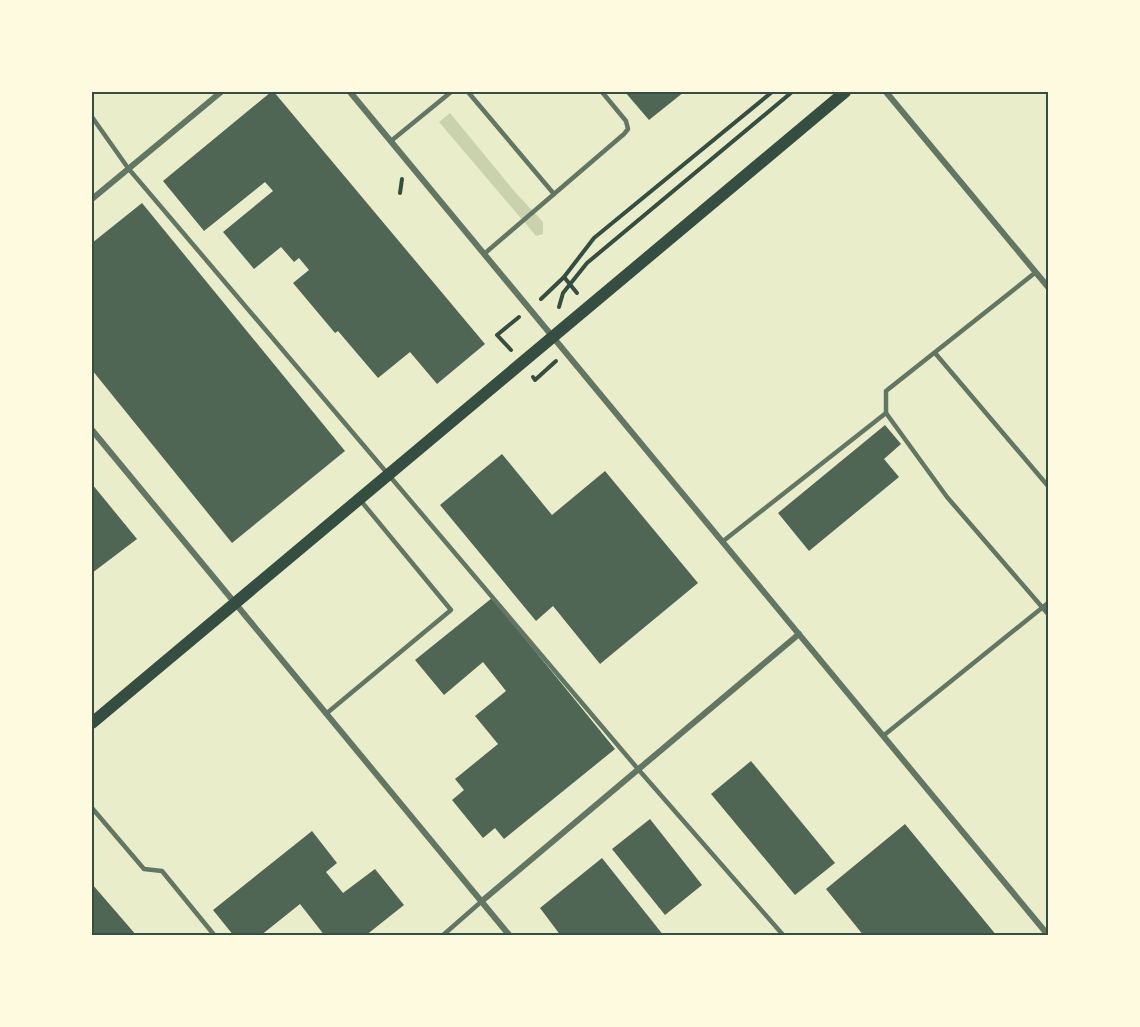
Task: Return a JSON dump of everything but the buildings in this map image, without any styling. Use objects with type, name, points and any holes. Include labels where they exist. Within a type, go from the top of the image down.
[{"type":"main road","points":[[92,723],[845,92]]},
{"type":"street","points":[[92,199],[221,92]]},
{"type":"street","points":[[350,92],[1048,935]]},
{"type":"street","points":[[886,92],[1048,287]]},
{"type":"street","points":[[92,430],[510,936]]},
{"type":"street","points":[[482,901],[799,634]]},
{"type":"lane","points":[[391,141],[451,92]]},
{"type":"lane","points":[[468,92],[554,194]]},
{"type":"lane","points":[[484,254],[628,129],[626,121],[602,92]]},
{"type":"lane","points":[[92,117],[128,168],[387,474],[784,936]]},
{"type":"lane","points":[[1036,272],[886,391],[886,413],[952,505],[1048,614]]},
{"type":"lane","points":[[935,353],[1048,486]]},
{"type":"lane","points":[[722,542],[886,413]]},
{"type":"lane","points":[[327,713],[451,610],[358,499]]},
{"type":"lane","points":[[884,736],[1048,603]]},
{"type":"lane","points":[[92,808],[144,869],[162,871],[215,936]]},
{"type":"lane","points":[[442,936],[482,901]]},
{"type":"path","points":[[564,277],[594,238],[772,92]]},
{"type":"path","points":[[552,336],[563,293],[587,263],[792,92]]},
{"type":"green space","points":[[450,113],[515,192],[543,222],[543,234],[536,236],[439,122]]}]
